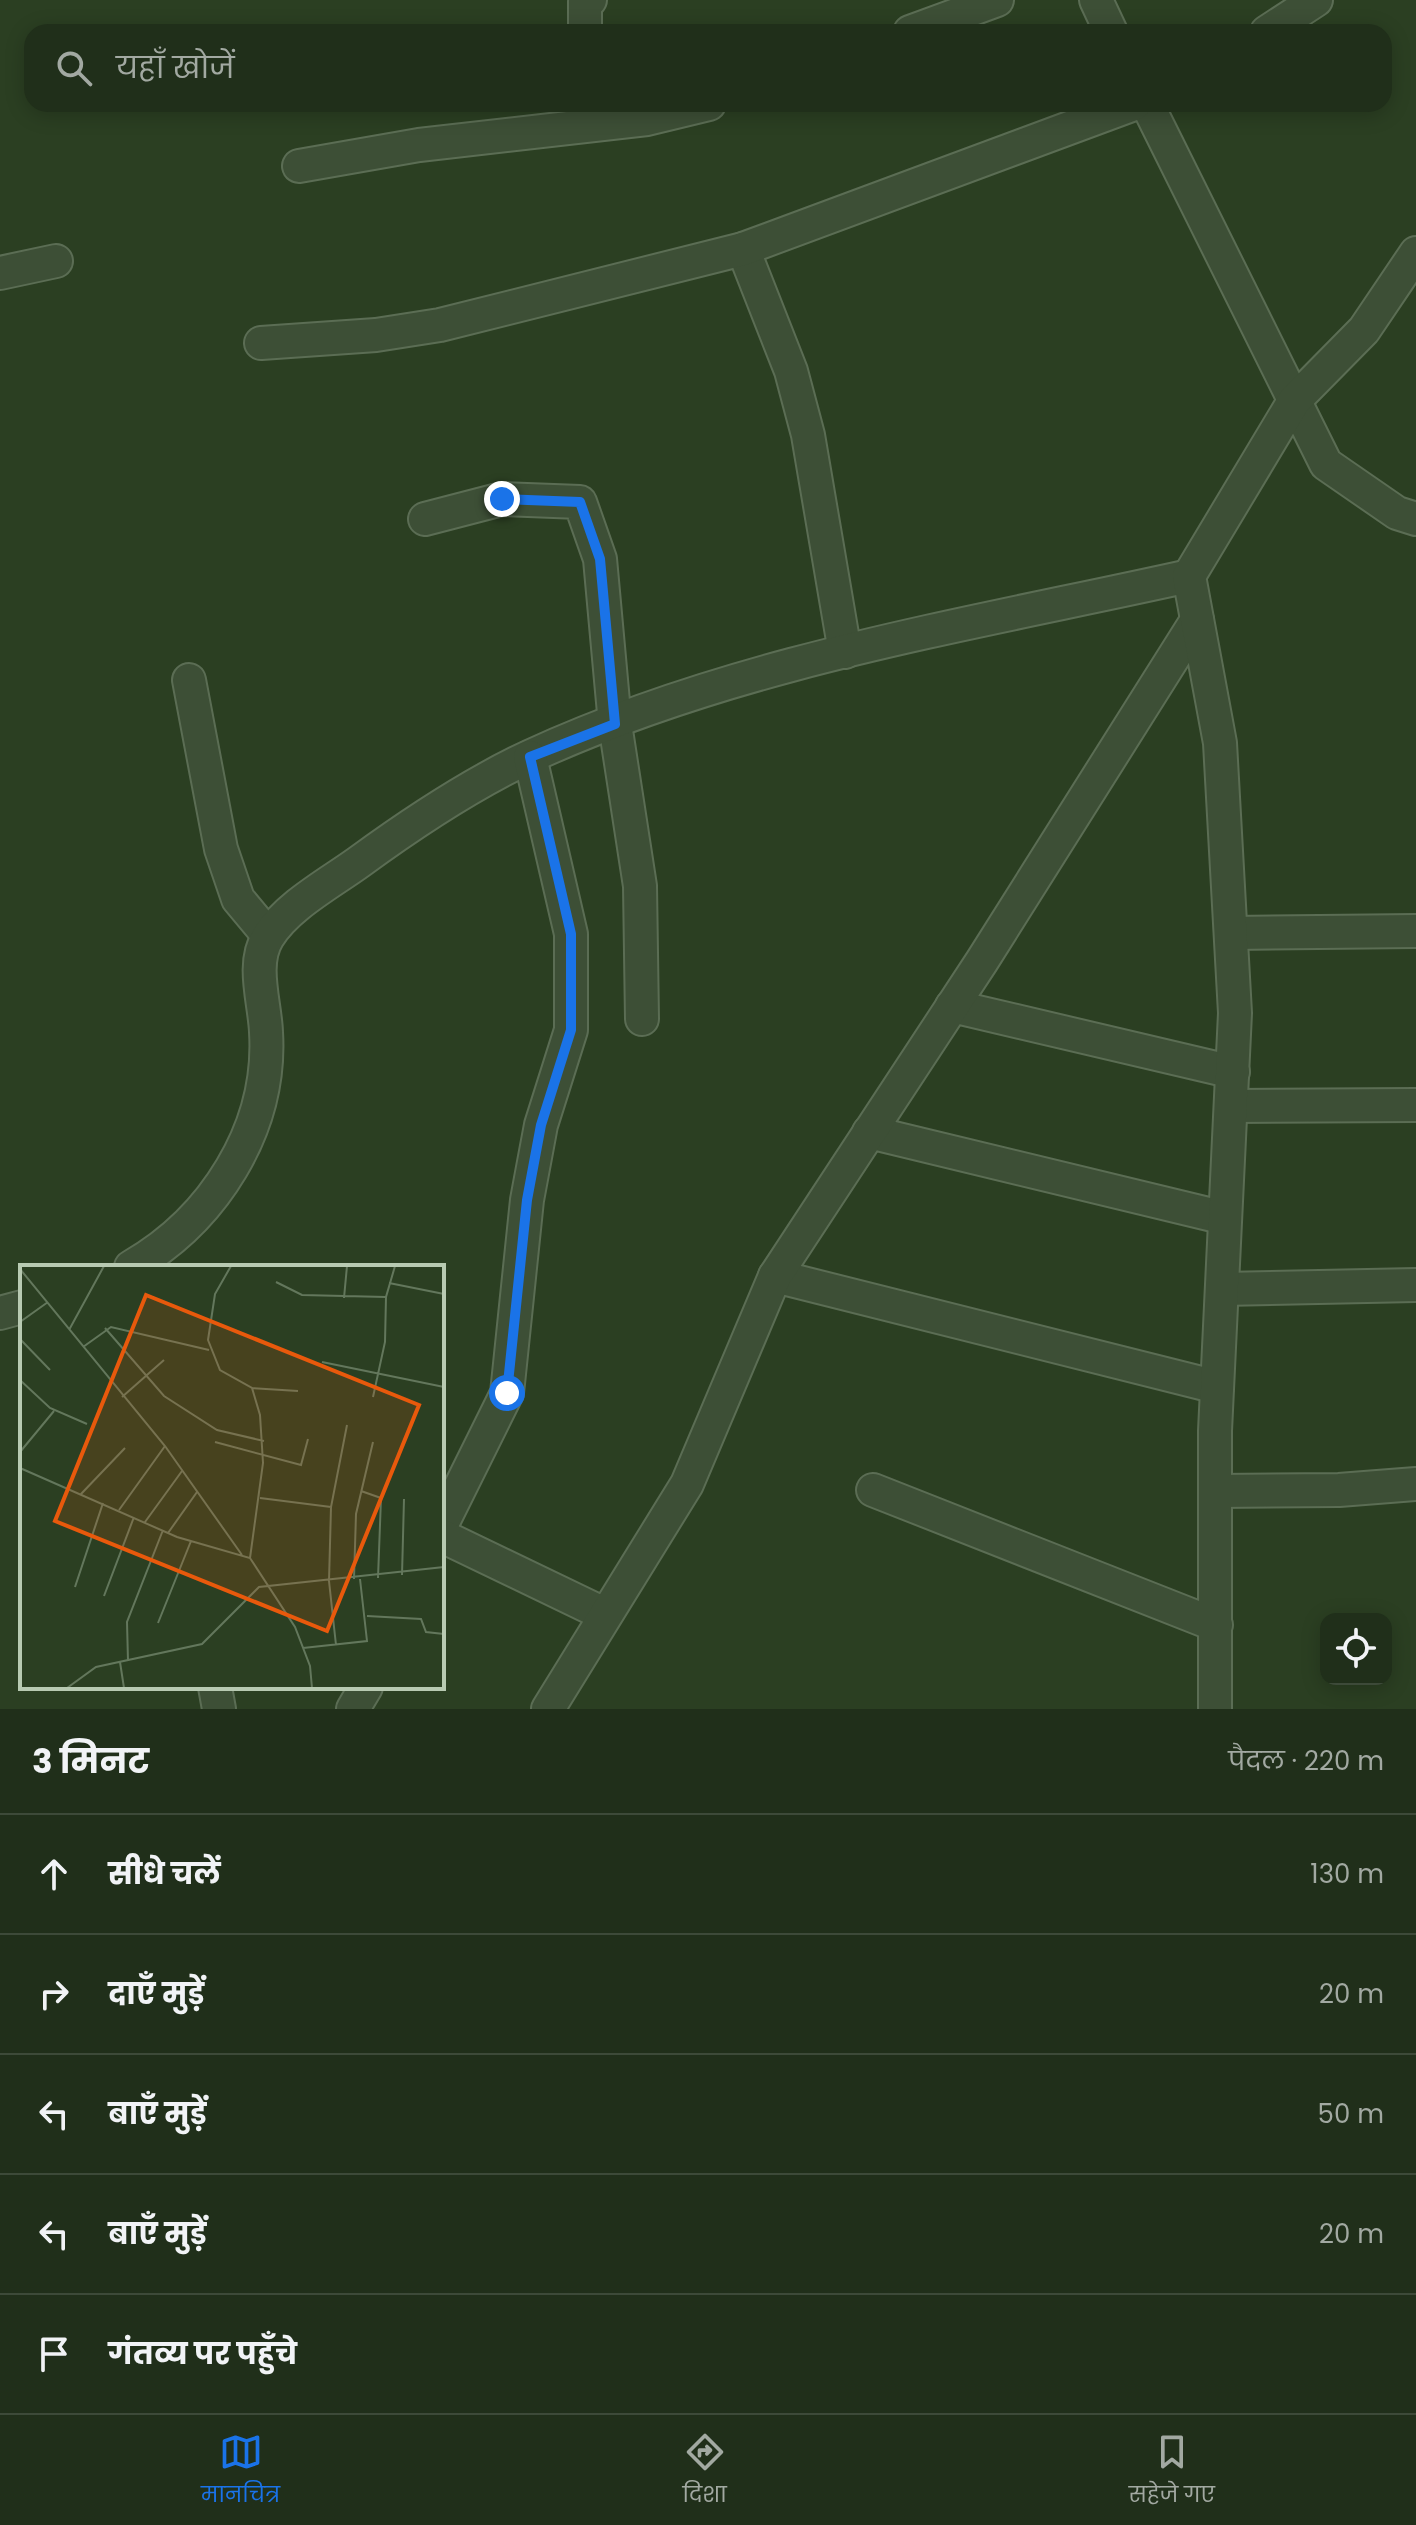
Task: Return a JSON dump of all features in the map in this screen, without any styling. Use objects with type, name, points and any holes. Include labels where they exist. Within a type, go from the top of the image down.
[{"type":"street","points":[[585,24],[585,2],[590,0]]},
{"type":"street","points":[[932,24],[997,0]]},
{"type":"street","points":[[1096,0],[1107,24]]},
{"type":"street","points":[[1279,24],[1316,0]]},
{"type":"street","points":[[299,166],[587,114],[647,119],[676,112]]},
{"type":"street","points":[[261,343],[376,335],[440,325],[743,249],[1112,112]]},
{"type":"street","points":[[1151,112],[1326,464],[1397,513],[1416,519]]},
{"type":"street","points":[[743,249],[791,371],[808,435],[845,652]]},
{"type":"street","points":[[1215,1709],[1217,1387],[1235,1013],[1220,743],[1189,576],[1294,401],[1364,330],[1416,253]]},
{"type":"street","points":[[0,273],[56,261]]},
{"type":"street","points":[[425,519],[502,499],[580,502],[600,559],[615,724],[640,886],[642,1019]]},
{"type":"street","points":[[138,1265],[164,1258],[202,1210],[245,1147],[258,1106],[268,1056],[259,975],[268,935],[300,906],[400,832],[530,757],[615,724],[774,670],[1189,576]]},
{"type":"street","points":[[548,1709],[687,1484],[775,1276],[952,1006],[1197,620]]},
{"type":"street","points":[[189,680],[221,849],[238,899],[268,935]]},
{"type":"street","points":[[444,1520],[507,1393],[527,1200],[541,1125],[571,1030],[571,934],[530,757]]},
{"type":"street","points":[[1231,933],[1416,931]]},
{"type":"street","points":[[952,1006],[1233,1072]]},
{"type":"street","points":[[1231,1106],[1416,1105]]},
{"type":"street","points":[[869,1132],[1225,1218]]},
{"type":"street","points":[[775,1276],[1217,1387]]},
{"type":"street","points":[[1222,1289],[1416,1285]]},
{"type":"street","points":[[0,1313],[20,1308]]},
{"type":"street","points":[[1216,1491],[1339,1490],[1416,1484]]},
{"type":"street","points":[[873,1490],[1216,1625]]},
{"type":"street","points":[[444,1537],[604,1614]]},
{"type":"street","points":[[215,1689],[219,1709]]},
{"type":"street","points":[[353,1709],[365,1689]]},
{"type":"route","points":[[502,499],[580,502],[600,559],[615,724],[530,757],[571,934],[571,1030],[541,1125],[527,1200],[507,1393]]}]
